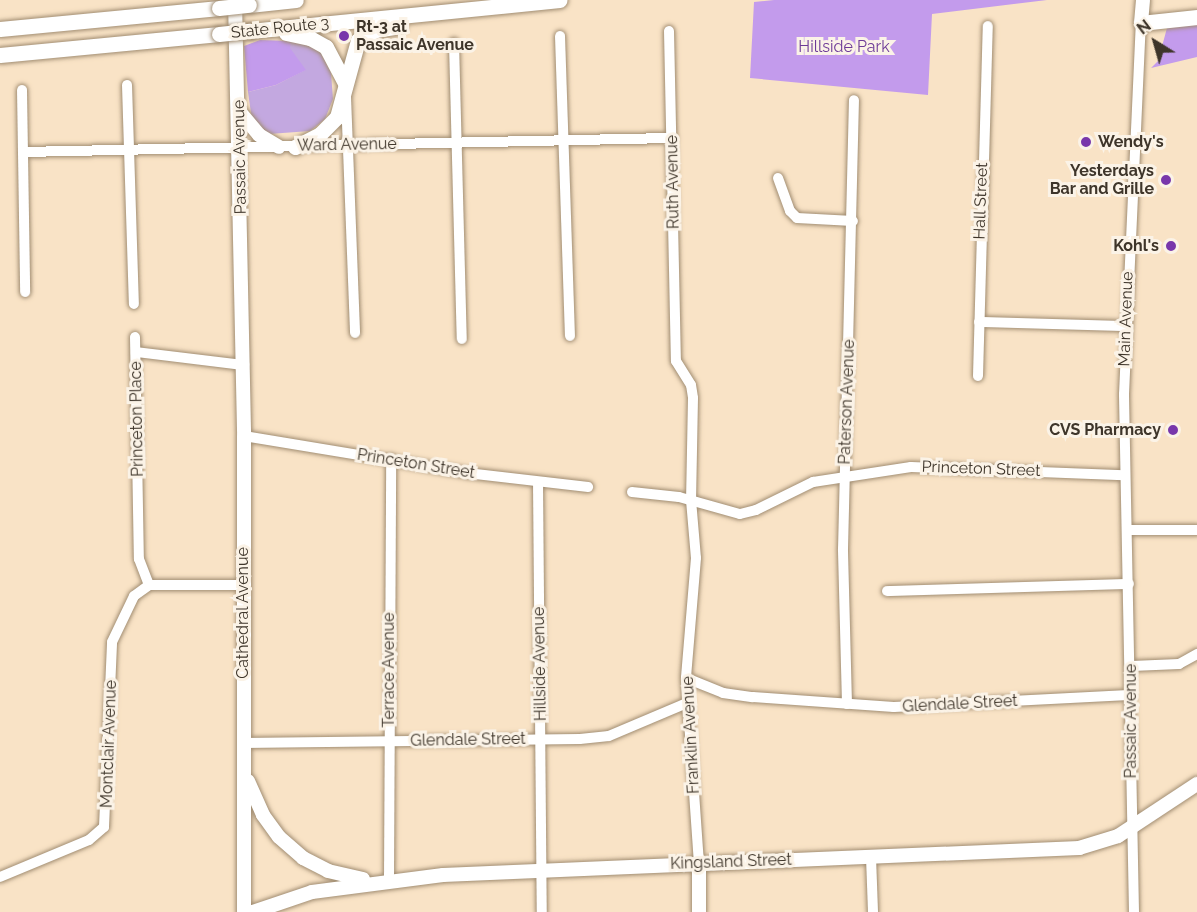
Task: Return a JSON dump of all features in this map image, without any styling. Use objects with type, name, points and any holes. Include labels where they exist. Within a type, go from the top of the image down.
[{"type":"highway","points":[[242,2],[266,0]]},
{"type":"highway","name":"State Route 3","points":[[0,29],[219,8],[242,2],[296,0]]},
{"type":"highway","name":"State Route 3","points":[[0,55],[559,0]]},
{"type":"highway","points":[[295,147],[332,124],[341,107],[352,51],[367,33],[526,3]]},
{"type":"highway","points":[[1141,23],[1197,17]]},
{"type":"highway","points":[[250,31],[286,32],[318,42],[337,62],[345,83]]},
{"type":"main road","name":"Main Avenue","points":[[1141,23],[1143,0]]},
{"type":"main road","name":"Passaic Avenue","points":[[242,2],[239,111],[243,314]]},
{"type":"main road","points":[[239,111],[258,135],[279,147]]},
{"type":"main road","name":"Cathedral Avenue","points":[[243,314],[243,743],[247,775],[244,912]]},
{"type":"main road","points":[[247,775],[262,815],[279,837],[303,858],[353,879],[390,880]]},
{"type":"main road","name":"Kingsland Street","points":[[253,912],[312,892],[390,880],[543,870],[1079,848],[1132,828],[1197,784]]},
{"type":"main road","name":"Franklin Avenue","points":[[699,863],[699,912]]},
{"type":"street","name":"Main Avenue","points":[[1128,530],[1124,475],[1126,326],[1141,23]]},
{"type":"street","name":"Hall Street","points":[[978,376],[988,26]]},
{"type":"street","name":"Ruth Avenue","points":[[669,31],[676,361],[691,385],[693,398],[694,458],[691,500]]},
{"type":"street","points":[[560,36],[570,336]]},
{"type":"street","points":[[454,43],[462,339]]},
{"type":"street","points":[[345,83],[355,333]]},
{"type":"street","points":[[127,85],[134,304]]},
{"type":"street","points":[[21,90],[25,292]]},
{"type":"street","name":"Paterson Avenue","points":[[847,704],[844,476],[853,221],[854,100]]},
{"type":"street","name":"Ward Avenue","points":[[23,152],[672,138]]},
{"type":"street","points":[[778,178],[790,211],[797,218],[853,221]]},
{"type":"street","points":[[979,322],[1126,326]]},
{"type":"street","points":[[135,337],[136,351]]},
{"type":"street","name":"Princeton Place","points":[[149,585],[139,560],[136,351],[244,365]]},
{"type":"street","name":"Princeton Street","points":[[244,436],[538,482],[588,487]]},
{"type":"street","name":"Terrace Avenue","points":[[390,880],[392,459]]},
{"type":"street","name":"Princeton Street","points":[[632,492],[691,500],[740,514],[756,510],[805,485],[844,476],[938,466],[1124,475]]},
{"type":"street","name":"Hillside Avenue","points":[[538,482],[542,912]]},
{"type":"street","name":"Franklin Avenue","points":[[691,500],[696,558],[686,678],[699,863]]},
{"type":"street","points":[[1128,530],[1197,530]]},
{"type":"street","name":"Passaic Avenue","points":[[1128,530],[1132,666],[1129,695],[1134,912]]},
{"type":"street","points":[[888,591],[1129,584]]},
{"type":"street","points":[[149,585],[243,585]]},
{"type":"street","name":"Montclair Avenue","points":[[0,877],[89,840],[104,827],[112,642],[123,611],[134,596],[149,585]]},
{"type":"street","points":[[1132,666],[1179,664],[1197,654]]},
{"type":"street","name":"Glendale Street","points":[[686,678],[723,693],[894,707],[1129,695]]},
{"type":"street","name":"Glendale Street","points":[[243,743],[540,740],[609,736],[687,703]]},
{"type":"street","points":[[871,857],[873,912]]},
{"type":"shaded area","points":[[291,41],[318,47],[331,73],[333,99],[325,119],[310,131],[269,134],[252,120],[248,92],[276,85],[305,70],[289,48]]},
{"type":"green space","name":"Hillside Park","points":[[774,0],[1047,0],[932,14],[928,95],[750,78],[754,2]]},
{"type":"green space","points":[[1197,23],[1197,57],[1151,68],[1158,61],[1167,28]]},
{"type":"green space","points":[[260,40],[291,41],[290,48],[306,70],[276,85],[248,92],[244,46]]},
{"type":"place","name":"Rt-3 at Passaic Avenue","points":[[344,36]]},
{"type":"place","name":"Wendy's","points":[[1086,142]]},
{"type":"place","name":"Yesterdays Bar and Grille","points":[[1166,180]]},
{"type":"place","name":"Kohl's","points":[[1171,246]]},
{"type":"place","name":"CVS Pharmacy","points":[[1173,430]]}]
